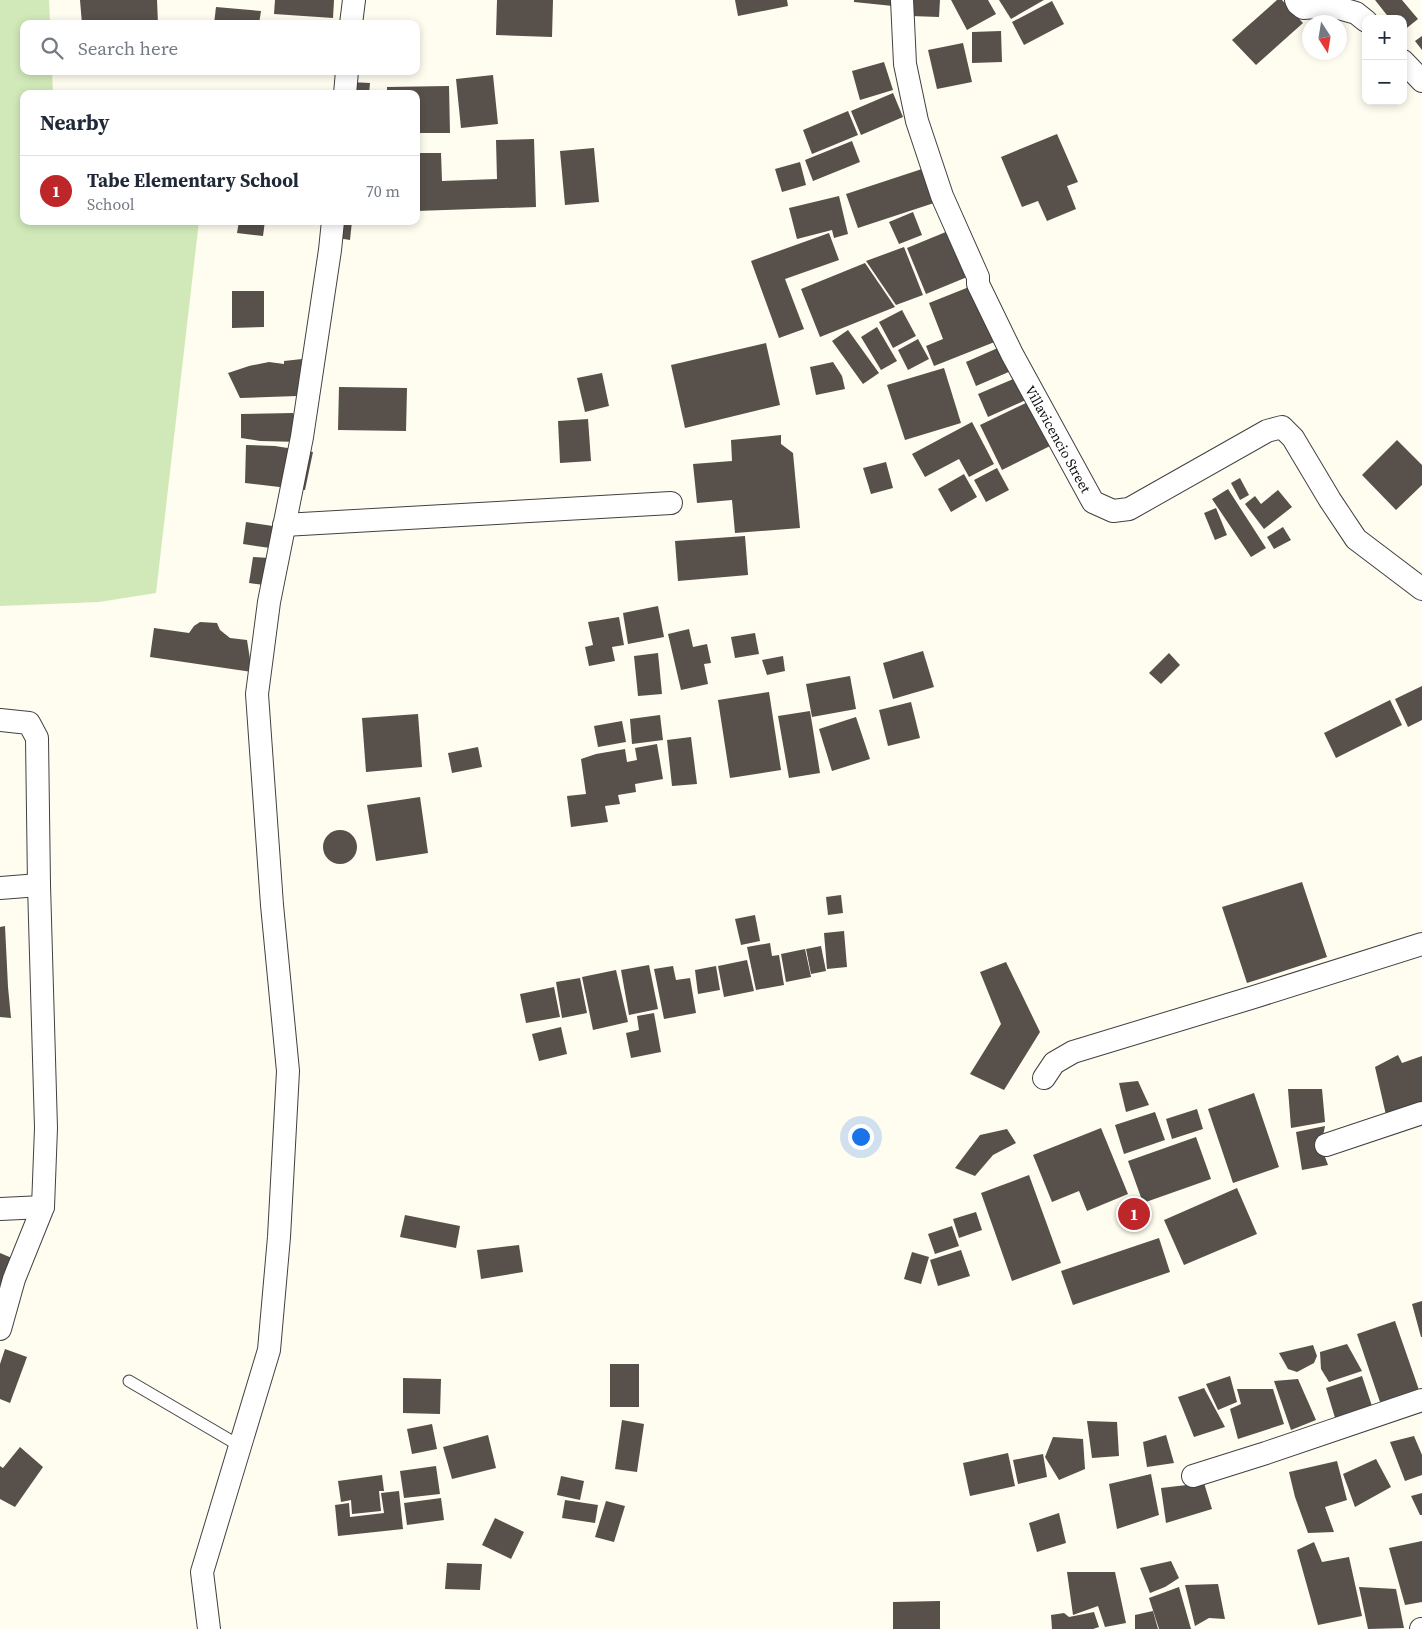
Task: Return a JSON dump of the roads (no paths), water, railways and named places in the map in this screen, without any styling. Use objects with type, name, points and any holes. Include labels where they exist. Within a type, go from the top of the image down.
[{"type":"street","points":[[352,20],[354,0]]},
{"type":"street","name":"Villavicencio Street","points":[[902,0],[905,64],[917,121],[942,196],[978,278],[978,284],[1012,354],[1093,502],[1113,511],[1129,509],[1267,430],[1282,427],[1293,438],[1330,500],[1356,538],[1422,588]]},
{"type":"street","points":[[1296,0],[1303,8],[1331,6],[1356,13],[1362,18]]},
{"type":"street","points":[[1407,65],[1422,82]]},
{"type":"street","points":[[345,90],[347,75]]},
{"type":"street","points":[[209,1629],[202,1572],[269,1350],[279,1237],[288,1070],[272,905],[257,694],[269,602],[302,436],[333,225]]},
{"type":"street","points":[[284,525],[671,503]]},
{"type":"street","points":[[0,720],[28,723],[37,738],[38,885],[46,1128],[43,1207],[14,1279],[0,1329]]},
{"type":"street","points":[[0,888],[38,885]]},
{"type":"street","points":[[1044,1078],[1054,1063],[1073,1052],[1422,944]]},
{"type":"street","points":[[1326,1145],[1422,1113]]},
{"type":"street","points":[[0,1209],[43,1207]]},
{"type":"street","points":[[1193,1476],[1422,1400]]},
{"type":"lane","points":[[129,1381],[240,1446]]},
{"type":"place","name":"Tabe Elementary School","points":[[1134,1214]]}]
